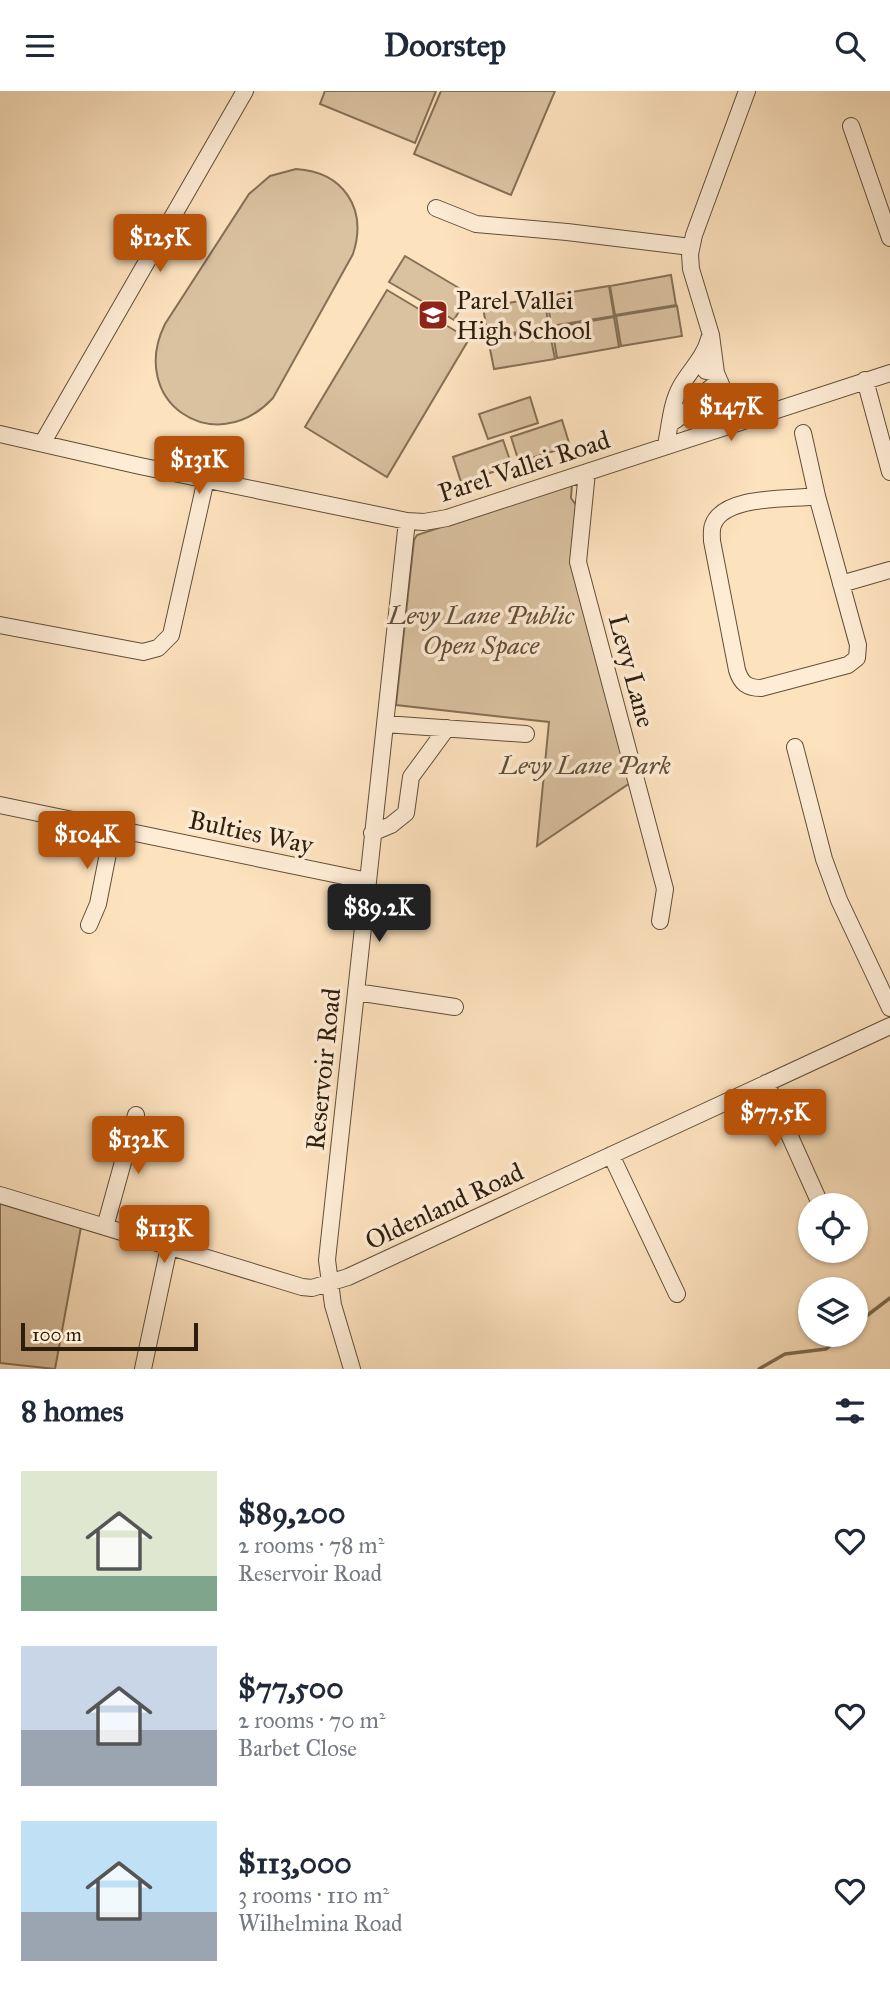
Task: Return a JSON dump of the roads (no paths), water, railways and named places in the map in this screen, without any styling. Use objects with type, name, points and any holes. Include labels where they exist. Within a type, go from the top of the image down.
[{"type":"street","points":[[43,442],[245,91]]},
{"type":"street","points":[[737,422],[718,378],[710,335],[691,269],[691,247],[747,91]]},
{"type":"street","points":[[851,126],[890,238]]},
{"type":"street","points":[[436,208],[472,223],[691,247]]},
{"type":"street","points":[[666,445],[676,396],[704,353],[710,335]]},
{"type":"street","points":[[693,368],[718,378]]},
{"type":"street","name":"Parel Vallei Road","points":[[0,434],[407,521],[424,521],[447,518],[890,373]]},
{"type":"street","points":[[671,423],[686,414],[718,378]]},
{"type":"street","points":[[865,380],[890,472]]},
{"type":"street","points":[[803,433],[858,652],[854,661],[761,688],[744,684],[734,657],[712,541],[712,525],[717,517],[727,511],[758,499],[817,496]]},
{"type":"street","name":"Levy Lane","points":[[587,472],[578,562],[665,889],[660,921]]},
{"type":"street","points":[[0,625],[143,652],[150,652],[165,643],[171,635],[206,478]]},
{"type":"street","name":"Reservoir Road","points":[[352,1369],[333,1305],[327,1260],[407,521]]},
{"type":"street","points":[[841,584],[890,571]]},
{"type":"street","points":[[385,723],[526,734]]},
{"type":"street","points":[[372,833],[391,825],[406,813],[411,776],[446,728]]},
{"type":"street","points":[[795,747],[824,859],[839,900],[890,1008]]},
{"type":"street","name":"Bulties Way","points":[[0,805],[368,881]]},
{"type":"street","points":[[89,925],[99,904],[113,828]]},
{"type":"street","points":[[356,992],[455,1007]]},
{"type":"street","name":"Oldenland Road","points":[[0,1195],[312,1288],[348,1277],[890,1025]]},
{"type":"street","points":[[766,1083],[815,1193]]},
{"type":"street","points":[[105,1227],[136,1115]]},
{"type":"street","points":[[611,1155],[677,1294]]},
{"type":"street","points":[[143,1369],[169,1247]]},
{"type":"waterway","points":[[868,1315],[890,1298]]},
{"type":"waterway","points":[[759,1369],[785,1354],[828,1347]]},
{"type":"place","name":"Parel Vallei High School","points":[[433,315]]},
{"type":"park label","name":"Levy Lane Public Open Space","points":[[481,630]]},
{"type":"park label","name":"Levy Lane Park","points":[[585,765]]}]
